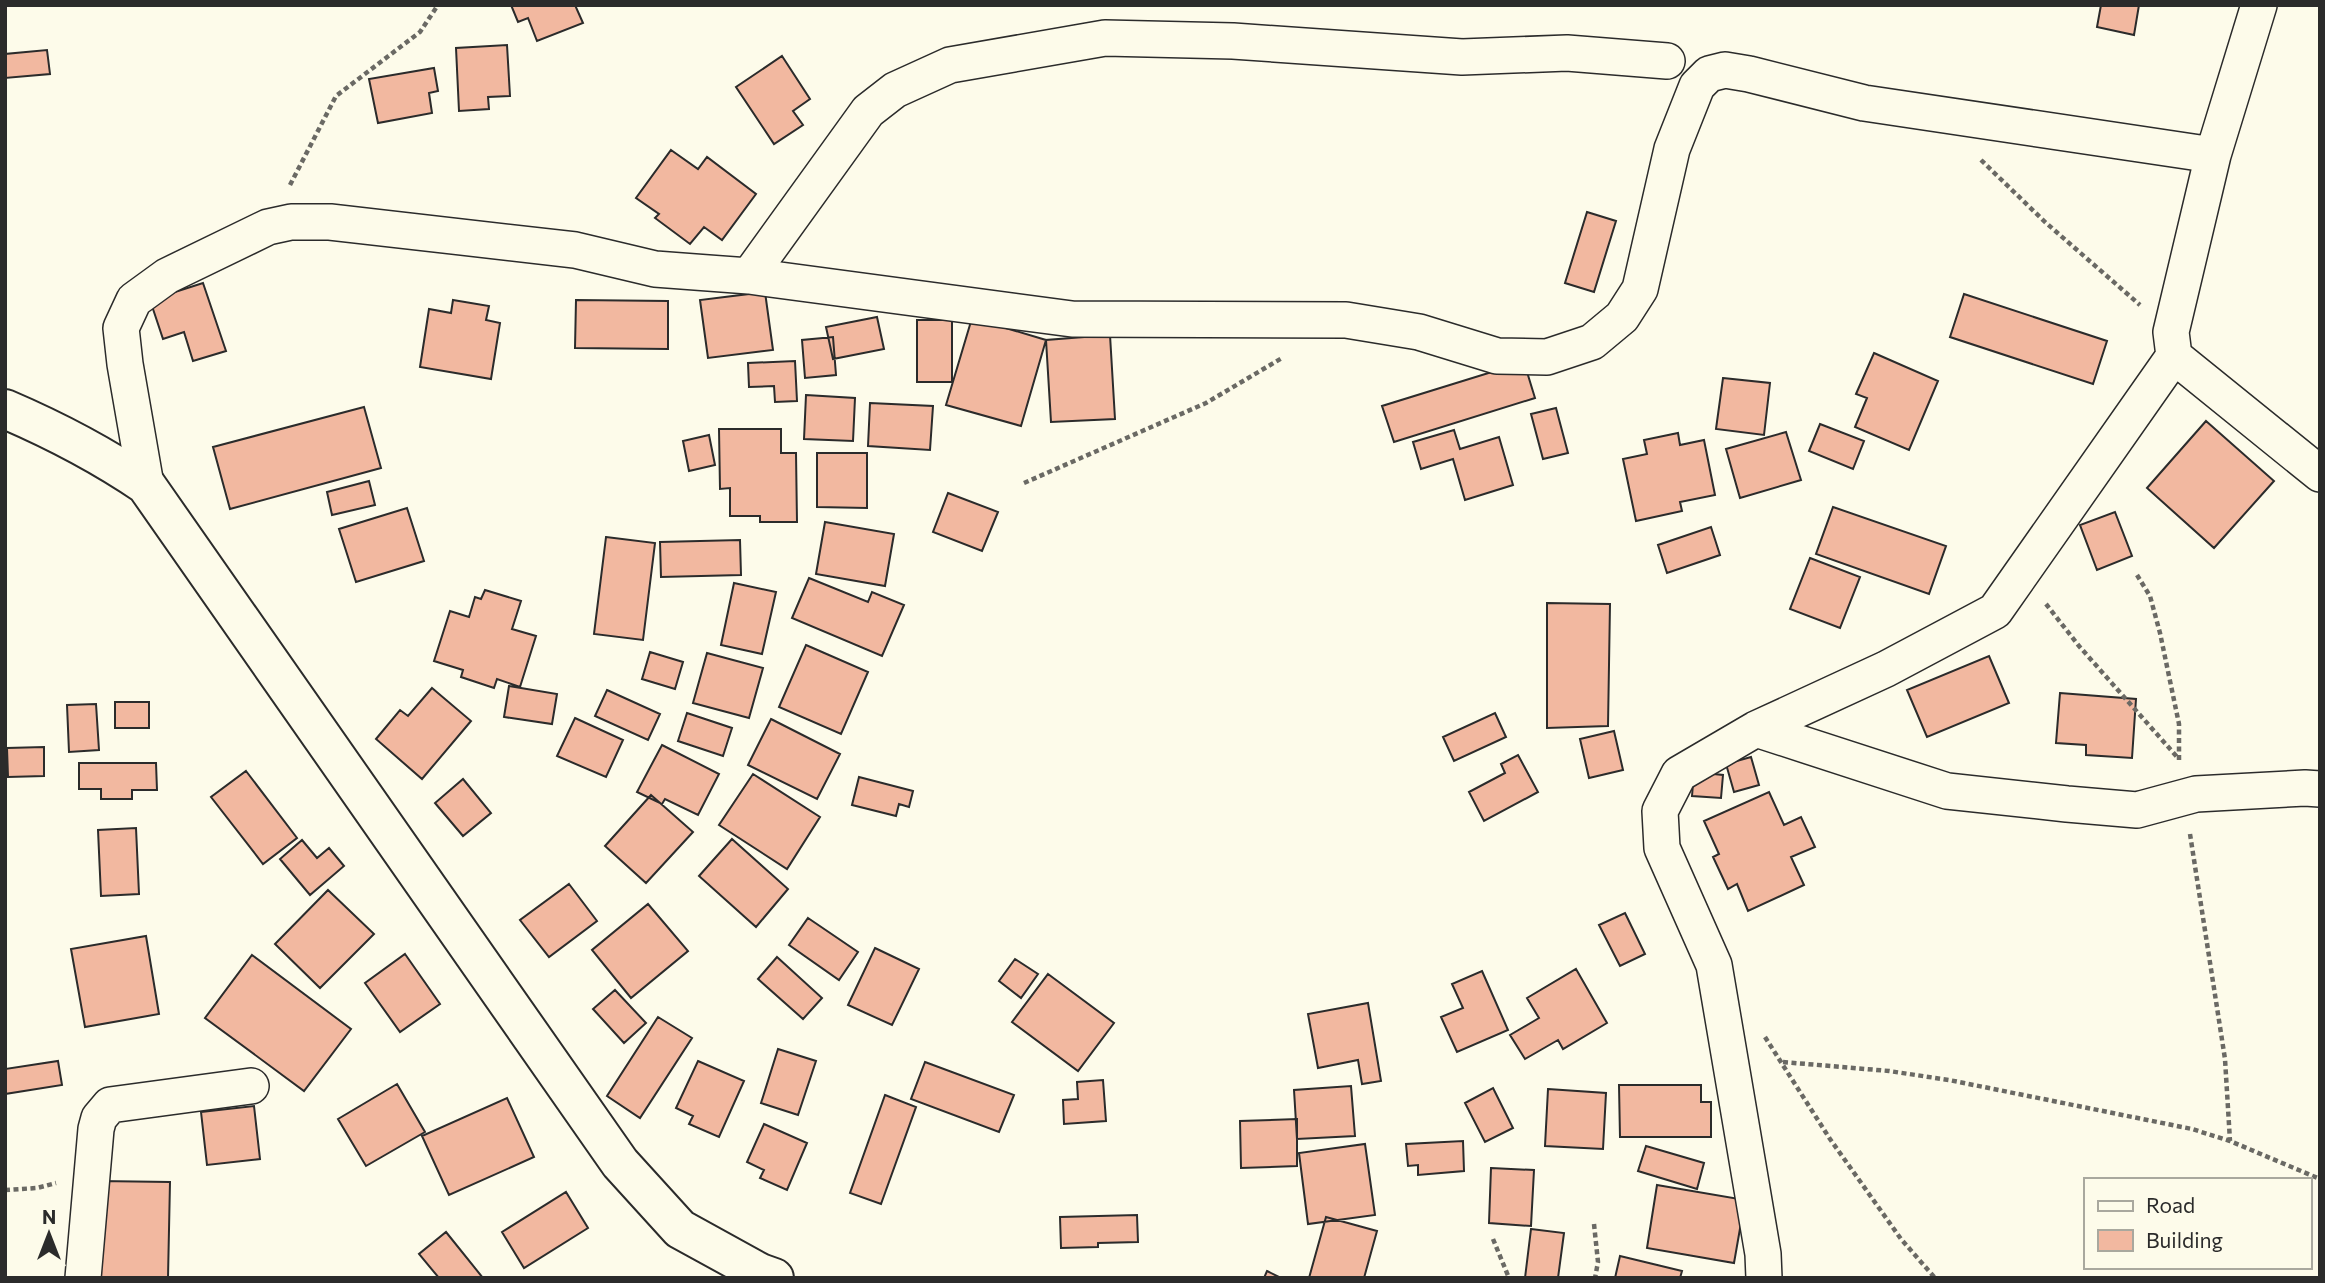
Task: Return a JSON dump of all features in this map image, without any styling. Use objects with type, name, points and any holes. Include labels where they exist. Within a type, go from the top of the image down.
[{"type":"street","points":[[1764,1278],[1763,1254],[1714,965],[1662,848],[1660,811],[1679,774],[1756,729],[1886,669],[1995,611],[2172,344],[2213,155],[2259,5]]},
{"type":"street","points":[[750,276],[868,111],[895,90],[950,65],[1105,38],[1233,41],[1462,57],[1567,53],[1667,61]]},
{"type":"street","points":[[146,485],[121,328],[134,300],[167,276],[268,226],[292,222],[330,222],[575,250],[655,269],[750,276],[1072,319],[1346,320],[1419,332],[1497,356],[1547,357],[1592,342],[1622,317],[1640,289],[1672,149],[1697,86],[1709,74],[1725,70],[1864,103],[2213,155]]},
{"type":"street","points":[[2172,344],[2320,474]]},
{"type":"street","points":[[5,409],[42,425],[146,485],[620,1163],[680,1229],[774,1278]]},
{"type":"street","points":[[1756,729],[1947,790],[2137,810],[2196,794],[2320,789]]},
{"type":"street","points":[[83,1278],[91,1173],[99,1118],[110,1105],[251,1086]]},
{"type":"path","points":[[268,226],[336,96],[420,32],[438,5]]},
{"type":"path","points":[[1950,116],[1978,157],[2172,344]]},
{"type":"path","points":[[1024,483],[1206,403],[1288,354]]},
{"type":"path","points":[[2022,573],[2079,646],[2178,758]]},
{"type":"path","points":[[2137,575],[2150,596],[2179,724],[2178,758],[2225,1059],[2230,1140]]},
{"type":"path","points":[[1760,1030],[1830,1139],[1901,1239],[1935,1278]]},
{"type":"path","points":[[1783,1062],[1889,1071],[1949,1080],[2192,1129],[2230,1140],[2320,1179]]},
{"type":"path","points":[[5,1190],[37,1188],[91,1173]]},
{"type":"path","points":[[1594,1224],[1598,1262],[1595,1278]]},
{"type":"path","points":[[1493,1239],[1508,1278]]},
{"type":"building","points":[[511,5],[575,5],[583,23],[537,41],[528,18],[518,22]]},
{"type":"building","points":[[2101,5],[2139,5],[2134,35],[2097,27]]},
{"type":"building","points":[[507,45],[510,96],[488,97],[489,109],[459,111],[456,48]]},
{"type":"building","points":[[47,50],[50,74],[5,78],[5,54]]},
{"type":"building","points":[[782,56],[810,99],[793,111],[803,125],[774,144],[736,87]]},
{"type":"building","points":[[434,68],[438,91],[429,93],[432,113],[378,123],[369,79]]},
{"type":"building","points":[[671,150],[698,169],[707,157],[756,194],[722,240],[704,227],[690,244],[655,218],[659,214],[636,198]]},
{"type":"building","points":[[1587,212],[1616,221],[1594,292],[1565,283]]},
{"type":"building","points":[[203,283],[226,351],[193,361],[184,332],[163,339],[150,300]]},
{"type":"building","points":[[765,292],[773,350],[708,358],[700,300]]},
{"type":"building","points":[[1964,294],[2107,341],[2093,384],[1950,337]]},
{"type":"building","points":[[453,300],[489,306],[486,320],[500,323],[491,379],[420,367],[429,309],[451,313]]},
{"type":"building","points":[[576,300],[668,301],[668,349],[575,348]]},
{"type":"building","points":[[877,317],[884,349],[833,359],[826,327]]},
{"type":"building","points":[[972,318],[1046,340],[1021,426],[946,405]]},
{"type":"building","points":[[917,320],[952,320],[952,382],[917,382]]},
{"type":"building","points":[[1110,335],[1115,419],[1051,422],[1046,340]]},
{"type":"building","points":[[833,337],[836,375],[805,378],[802,340]]},
{"type":"building","points":[[1874,353],[1938,381],[1909,450],[1855,427],[1867,398],[1856,394]]},
{"type":"building","points":[[795,361],[797,401],[775,402],[774,386],[749,387],[748,363]]},
{"type":"building","points":[[1524,362],[1535,398],[1394,442],[1382,406]]},
{"type":"building","points":[[1723,378],[1770,383],[1764,435],[1716,429]]},
{"type":"building","points":[[806,395],[855,398],[853,441],[804,439]]},
{"type":"building","points":[[870,403],[933,406],[930,450],[868,446]]},
{"type":"building","points":[[364,407],[381,468],[230,509],[213,447]]},
{"type":"building","points":[[1556,408],[1568,453],[1543,459],[1531,414]]},
{"type":"building","points":[[2206,421],[2274,481],[2214,548],[2147,488]]},
{"type":"building","points":[[1820,424],[1864,441],[1853,469],[1809,451]]},
{"type":"building","points":[[719,429],[781,429],[781,453],[796,453],[797,522],[760,522],[760,516],[730,516],[730,488],[720,489]]},
{"type":"building","points":[[1454,430],[1460,449],[1499,437],[1513,485],[1465,500],[1453,459],[1421,469],[1413,442]]},
{"type":"building","points":[[1786,432],[1801,480],[1740,498],[1726,449]]},
{"type":"building","points":[[1678,433],[1680,445],[1704,440],[1715,495],[1680,502],[1682,511],[1636,521],[1623,459],[1647,454],[1644,440]]},
{"type":"building","points":[[709,435],[715,465],[689,471],[683,441]]},
{"type":"building","points":[[817,453],[867,453],[867,508],[817,507]]},
{"type":"building","points":[[369,481],[375,505],[332,515],[327,492]]},
{"type":"building","points":[[948,493],[998,512],[982,551],[933,532]]},
{"type":"building","points":[[1833,507],[1946,546],[1929,594],[1816,554]]},
{"type":"building","points":[[407,508],[424,561],[356,582],[339,529]]},
{"type":"building","points":[[2115,512],[2132,556],[2097,570],[2080,525]]},
{"type":"building","points":[[825,522],[894,534],[885,586],[816,574]]},
{"type":"building","points":[[1711,527],[1720,555],[1667,573],[1658,545]]},
{"type":"building","points":[[606,537],[655,543],[643,640],[594,634]]},
{"type":"building","points":[[740,540],[741,575],[661,577],[660,542]]},
{"type":"building","points":[[1810,558],[1860,577],[1840,628],[1790,609]]},
{"type":"building","points":[[809,578],[868,602],[872,592],[904,605],[882,656],[792,618]]},
{"type":"building","points":[[734,583],[776,592],[762,654],[721,645]]},
{"type":"building","points":[[485,590],[521,601],[512,629],[536,636],[520,687],[497,679],[494,688],[461,677],[463,670],[434,661],[450,611],[469,617],[475,597],[481,599]]},
{"type":"building","points":[[1547,603],[1610,604],[1608,726],[1547,728]]},
{"type":"building","points":[[806,645],[868,672],[841,734],[779,707]]},
{"type":"building","points":[[650,652],[683,662],[675,689],[642,679]]},
{"type":"building","points":[[707,653],[763,668],[749,718],[693,703]]},
{"type":"building","points":[[1989,656],[2009,703],[1927,737],[1907,690]]},
{"type":"building","points":[[509,686],[557,694],[552,724],[504,717]]},
{"type":"building","points":[[432,688],[471,721],[422,779],[376,739],[400,710],[408,716]]},
{"type":"building","points":[[607,690],[660,714],[648,740],[595,716]]},
{"type":"building","points":[[2060,693],[2136,699],[2132,758],[2086,755],[2086,745],[2056,743]]},
{"type":"building","points":[[115,702],[149,702],[149,728],[115,728]]},
{"type":"building","points":[[96,704],[99,750],[69,752],[67,705]]},
{"type":"building","points":[[687,713],[732,728],[723,756],[678,741]]},
{"type":"building","points":[[1495,713],[1506,737],[1454,761],[1443,737]]},
{"type":"building","points":[[575,718],[623,740],[606,777],[557,756]]},
{"type":"building","points":[[771,719],[840,754],[817,799],[748,765]]},
{"type":"building","points":[[1614,731],[1623,770],[1589,778],[1580,739]]},
{"type":"building","points":[[662,745],[719,774],[698,815],[665,799],[662,804],[637,792]]},
{"type":"building","points":[[44,747],[44,776],[8,777],[7,748]]},
{"type":"building","points":[[1518,755],[1538,792],[1484,821],[1469,792],[1505,773],[1501,764]]},
{"type":"building","points":[[1751,757],[1759,785],[1734,792],[1726,764]]},
{"type":"building","points":[[79,763],[156,763],[157,790],[132,790],[132,799],[101,799],[101,789],[79,789]]},
{"type":"building","points":[[246,771],[297,838],[263,864],[211,797]]},
{"type":"building","points":[[1694,772],[1723,775],[1721,798],[1692,796]]},
{"type":"building","points":[[753,774],[820,817],[787,869],[719,825]]},
{"type":"building","points":[[859,777],[913,791],[909,807],[899,804],[896,816],[852,805]]},
{"type":"building","points":[[463,779],[491,813],[463,836],[435,803]]},
{"type":"building","points":[[1769,792],[1784,825],[1801,817],[1815,847],[1791,857],[1804,885],[1748,911],[1737,884],[1728,889],[1713,857],[1719,854],[1704,821]]},
{"type":"building","points":[[651,795],[693,832],[646,883],[605,846]]},
{"type":"building","points":[[136,828],[139,894],[101,896],[98,830]]},
{"type":"building","points":[[732,839],[788,889],[756,927],[699,876]]},
{"type":"building","points":[[302,840],[317,858],[329,848],[344,866],[310,895],[280,859]]},
{"type":"building","points":[[569,884],[597,921],[549,957],[520,920]]},
{"type":"building","points":[[328,890],[374,934],[320,988],[275,944]]},
{"type":"building","points":[[648,904],[688,951],[631,998],[592,950]]},
{"type":"building","points":[[1625,913],[1645,954],[1620,966],[1599,925]]},
{"type":"building","points":[[808,918],[858,952],[839,980],[789,945]]},
{"type":"building","points":[[146,936],[159,1014],[85,1027],[71,949]]},
{"type":"building","points":[[875,948],[919,969],[892,1025],[848,1005]]},
{"type":"building","points":[[405,954],[440,1004],[400,1032],[365,983]]},
{"type":"building","points":[[252,955],[351,1029],[304,1091],[205,1018]]},
{"type":"building","points":[[777,957],[822,998],[803,1019],[758,979]]},
{"type":"building","points":[[1015,959],[1038,974],[1021,998],[999,981]]},
{"type":"building","points":[[1576,969],[1607,1023],[1563,1049],[1558,1040],[1525,1059],[1510,1035],[1539,1018],[1527,998]]},
{"type":"building","points":[[1482,971],[1508,1030],[1457,1052],[1441,1017],[1463,1008],[1452,984]]},
{"type":"building","points":[[1048,974],[1114,1023],[1078,1071],[1012,1022]]},
{"type":"building","points":[[615,990],[646,1023],[624,1043],[593,1009]]},
{"type":"building","points":[[1368,1003],[1381,1081],[1362,1084],[1358,1060],[1318,1068],[1308,1014]]},
{"type":"building","points":[[658,1017],[692,1038],[640,1118],[607,1096]]},
{"type":"building","points":[[778,1049],[816,1061],[798,1115],[761,1103]]},
{"type":"building","points":[[58,1061],[62,1085],[5,1094],[5,1069]]},
{"type":"building","points":[[698,1061],[744,1081],[719,1137],[689,1124],[693,1116],[676,1108]]},
{"type":"building","points":[[925,1062],[1014,1095],[999,1132],[911,1099]]},
{"type":"building","points":[[1103,1080],[1106,1121],[1064,1124],[1063,1100],[1078,1099],[1077,1082]]},
{"type":"building","points":[[397,1084],[425,1132],[366,1166],[338,1119]]},
{"type":"building","points":[[1619,1085],[1701,1085],[1701,1102],[1711,1102],[1711,1137],[1620,1137]]},
{"type":"building","points":[[1351,1086],[1355,1136],[1297,1139],[1294,1090]]},
{"type":"building","points":[[1493,1088],[1513,1128],[1485,1142],[1465,1103]]},
{"type":"building","points":[[1548,1089],[1606,1093],[1603,1149],[1545,1146]]},
{"type":"building","points":[[885,1095],[916,1107],[881,1204],[850,1193]]},
{"type":"building","points":[[507,1098],[534,1157],[449,1195],[422,1136]]},
{"type":"building","points":[[254,1106],[260,1159],[207,1165],[201,1112]]},
{"type":"building","points":[[1297,1119],[1297,1166],[1241,1168],[1240,1121]]},
{"type":"building","points":[[764,1124],[807,1143],[787,1190],[760,1178],[764,1170],[747,1162]]},
{"type":"building","points":[[1463,1141],[1464,1171],[1418,1175],[1418,1165],[1408,1166],[1406,1144]]},
{"type":"building","points":[[1365,1144],[1375,1215],[1308,1224],[1299,1153]]},
{"type":"building","points":[[1646,1146],[1704,1163],[1697,1189],[1638,1171]]},
{"type":"building","points":[[1491,1168],[1534,1170],[1531,1226],[1489,1223]]},
{"type":"building","points":[[99,1181],[170,1182],[168,1278],[97,1278]]},
{"type":"building","points":[[1657,1185],[1745,1200],[1734,1263],[1647,1248]]},
{"type":"building","points":[[566,1192],[588,1228],[524,1268],[502,1232]]},
{"type":"building","points":[[1137,1215],[1138,1242],[1098,1243],[1098,1247],[1061,1248],[1060,1217]]},
{"type":"building","points":[[1326,1217],[1377,1231],[1364,1278],[1309,1278]]},
{"type":"building","points":[[1531,1229],[1564,1233],[1558,1278],[1525,1278]]},
{"type":"building","points":[[446,1232],[483,1278],[439,1278],[419,1254]]},
{"type":"building","points":[[1620,1256],[1682,1271],[1680,1278],[1615,1278]]},
{"type":"building","points":[[1267,1271],[1281,1278],[1264,1278]]}]
